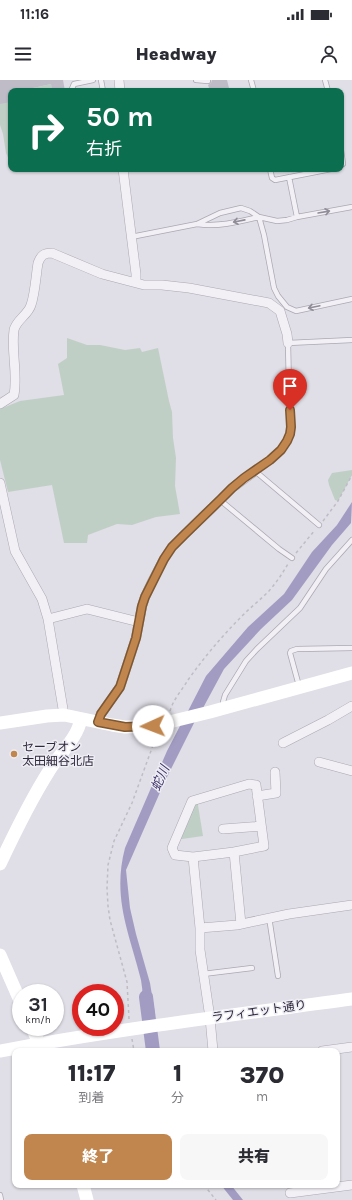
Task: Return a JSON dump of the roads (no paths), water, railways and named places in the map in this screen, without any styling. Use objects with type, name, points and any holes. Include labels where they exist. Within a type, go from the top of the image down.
[{"type":"street","points":[[123,172],[136,282]]},
{"type":"street","points":[[0,404],[12,397],[14,394],[16,384],[14,329],[31,306],[38,263],[40,256],[45,253],[52,252],[102,274],[144,285],[189,288],[269,303],[280,311],[287,334],[288,343]]},
{"type":"street","points":[[98,722],[101,714],[120,687],[136,638],[145,597],[172,547],[232,488],[255,471]]},
{"type":"street","points":[[0,483],[15,551],[42,599],[48,619],[64,715]]},
{"type":"street","points":[[48,619],[87,609],[139,622]]},
{"type":"street","points":[[0,724],[47,716],[64,715],[125,727],[142,727],[170,718],[223,709],[352,673]]},
{"type":"street","points":[[283,743],[352,706]]},
{"type":"street","points":[[0,864],[31,800],[50,768],[77,732],[81,719]]},
{"type":"street","points":[[319,762],[352,771]]},
{"type":"street","points":[[257,796],[276,793],[275,772]]},
{"type":"street","points":[[249,784],[256,785],[261,826],[264,846],[234,852],[193,857],[175,855],[172,848],[192,801],[249,784]]},
{"type":"street","points":[[223,829],[261,826]]},
{"type":"street","points":[[234,852],[241,924]]},
{"type":"street","points":[[193,857],[200,928],[200,950],[213,1048]]},
{"type":"street","points":[[200,928],[241,924],[269,917],[352,905]]},
{"type":"street","points":[[1,958],[13,984]]},
{"type":"street","name":"ラフィエット通り","points":[[41,1047],[165,1024],[352,999]]},
{"type":"street","points":[[31,1048],[41,1047],[36,1036]]},
{"type":"street","points":[[340,1049],[352,1047]]},
{"type":"street","points":[[0,1051],[12,1050]]},
{"type":"street","points":[[340,1186],[352,1185]]},
{"type":"street","points":[[84,1188],[86,1200]]},
{"type":"street","points":[[290,1193],[320,1188]]},
{"type":"lane","points":[[72,88],[74,84],[93,80]]},
{"type":"lane","points":[[196,80],[208,81]]},
{"type":"lane","points":[[271,172],[272,178],[275,180],[315,172]]},
{"type":"lane","points":[[289,177],[297,217]]},
{"type":"lane","points":[[197,224],[220,213],[241,208],[250,211],[259,217],[277,221],[352,208]]},
{"type":"lane","points":[[131,237],[197,224],[218,225],[259,217]]},
{"type":"lane","points":[[259,217],[274,288],[278,296],[287,307],[296,311],[352,299]]},
{"type":"lane","points":[[319,525],[255,471],[281,450],[290,434],[288,343],[352,340]]},
{"type":"lane","points":[[220,500],[292,558]]},
{"type":"lane","points":[[223,709],[225,695],[246,661],[300,608],[326,569],[352,540]]},
{"type":"lane","points":[[300,687],[290,653],[291,651],[297,649],[352,648]]},
{"type":"lane","points":[[269,917],[278,976]]},
{"type":"lane","points":[[203,974],[252,968]]},
{"type":"lane","points":[[0,1196],[1,1200]]},
{"type":"water","points":[[352,502],[351,523],[332,545],[292,600],[261,629],[224,669],[203,708],[187,713],[206,676],[248,627],[284,594],[312,552],[337,525]]},
{"type":"water","points":[[195,721],[165,781],[126,870],[130,908],[150,983],[155,1014],[144,1016],[141,980],[127,930],[121,899],[121,866],[125,848],[167,751],[181,724]]},
{"type":"water","points":[[157,1037],[159,1048],[149,1048],[147,1038]]},
{"type":"water","points":[[223,1188],[233,1188],[243,1200],[233,1200]]},
{"type":"waterway","name":"蛇川","points":[[146,997],[153,1048]]},
{"type":"place","name":"セーブオン 太田細谷北店","points":[[14,754]]}]
